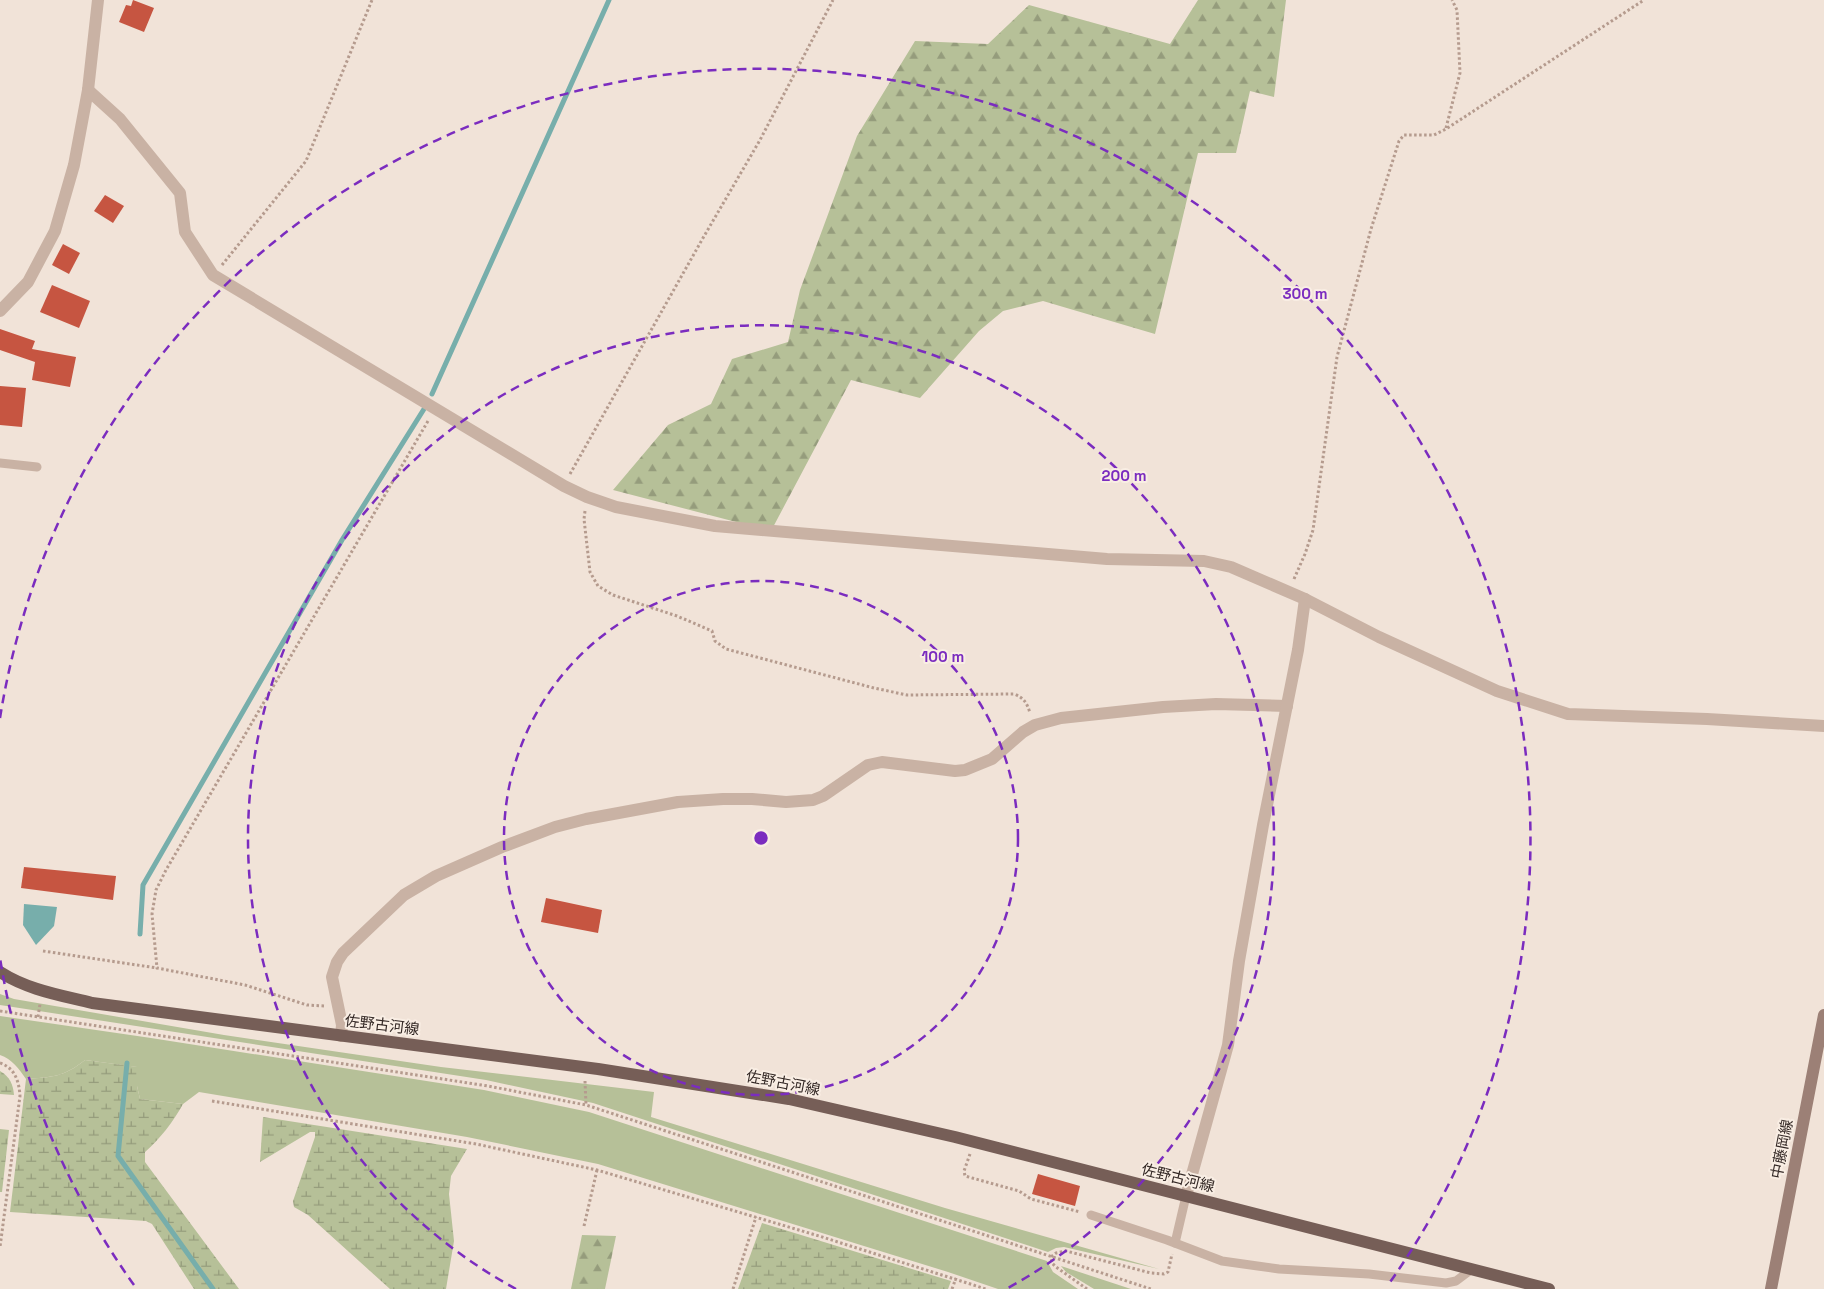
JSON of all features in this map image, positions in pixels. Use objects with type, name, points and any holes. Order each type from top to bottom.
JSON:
[{"type":"main road","name":"佐野古河線","points":[[0,972],[41,991],[92,1003],[598,1069],[788,1099],[955,1137],[1550,1289]]},
{"type":"main road","name":"中藤岡線","points":[[1772,1289],[1824,1015]]},
{"type":"street","points":[[0,311],[28,282],[56,231],[74,165],[88,90],[98,0]]},
{"type":"street","points":[[88,90],[120,119],[180,193],[185,232],[213,275],[564,486],[587,497],[616,507],[715,526],[1080,557],[1204,561],[1231,567],[1305,599],[1380,638],[1497,691],[1568,714],[1707,719],[1824,726]]},
{"type":"street","points":[[1186,1196],[1228,1045],[1245,925],[1298,650],[1305,599]]},
{"type":"street","points":[[341,1036],[342,1025],[332,977],[337,962],[350,945],[375,923],[392,904],[436,876],[555,827],[586,819],[678,802],[723,799],[786,802],[813,800],[823,796],[868,765],[882,762],[955,771],[965,770],[992,758],[1023,732],[1061,718],[1163,707],[1216,704],[1287,706]]},
{"type":"lane","points":[[0,463],[36,467]]},
{"type":"lane","points":[[1175,1243],[1186,1196]]},
{"type":"lane","points":[[1091,1215],[1222,1261],[1279,1269],[1369,1274],[1446,1283],[1456,1281],[1472,1269]]},
{"type":"path","points":[[213,275],[306,162],[372,0]]},
{"type":"path","points":[[564,486],[760,140],[833,0]]},
{"type":"path","points":[[1446,129],[1460,73],[1457,10],[1452,0]]},
{"type":"path","points":[[1289,592],[1313,530],[1337,357],[1371,229],[1399,141],[1404,135],[1434,135],[1446,129],[1644,0]]},
{"type":"path","points":[[157,968],[152,914],[156,890],[436,408]]},
{"type":"path","points":[[587,497],[584,519],[590,572],[598,586],[612,595],[677,616],[712,631],[715,641],[726,649],[874,688],[919,696],[1003,692],[1014,694],[1022,697],[1027,704],[1035,726]]},
{"type":"path","points":[[42,951],[157,968],[245,985],[307,1005],[318,1007],[337,1006]]},
{"type":"path","points":[[38,1017],[40,1001]]},
{"type":"path","points":[[0,1011],[488,1086],[586,1105],[1151,1289]]},
{"type":"path","points":[[0,1063],[16,1076],[20,1083],[20,1096],[0,1247]]},
{"type":"path","points":[[585,1081],[586,1105]]},
{"type":"path","points":[[212,1101],[476,1144],[597,1170],[956,1278],[986,1289]]},
{"type":"path","points":[[970,1153],[964,1171],[965,1176],[1019,1191],[1031,1199],[1091,1215]]},
{"type":"path","points":[[584,1226],[597,1170]]},
{"type":"path","points":[[733,1289],[756,1217]]},
{"type":"path","points":[[1050,1257],[1056,1252],[1066,1251],[1151,1273],[1164,1274],[1168,1272],[1175,1243]]},
{"type":"path","points":[[1050,1257],[1056,1267],[1088,1289]]},
{"type":"path","points":[[952,1289],[956,1278]]},
{"type":"green space","points":[[1198,0],[1286,0],[1274,97],[1250,91],[1236,153],[1198,153],[1155,334],[1043,301],[1003,311],[979,331],[920,398],[851,380],[771,531],[613,490],[668,425],[711,404],[732,359],[788,342],[800,290],[857,136],[915,41],[988,44],[1029,5],[1170,44]]},
{"type":"green space","points":[[0,994],[14,999],[224,1035],[441,1067],[654,1092],[651,1117],[945,1208],[1159,1269],[1064,1247],[1048,1252],[593,1103],[486,1080],[0,1005]]},
{"type":"green space","points":[[0,1016],[484,1090],[589,1112],[1047,1261],[1053,1272],[1078,1289],[998,1289],[598,1164],[467,1137],[199,1092],[183,1104],[140,1099],[137,1086],[137,1067],[85,1060],[64,1073],[43,1078],[26,1079],[12,1062],[0,1055]]},
{"type":"green space","points":[[85,1060],[138,1067],[137,1086],[140,1099],[183,1104],[166,1130],[145,1152],[145,1162],[239,1289],[194,1289],[152,1224],[146,1221],[10,1212],[26,1079],[43,1078],[64,1073]]},
{"type":"green space","points":[[0,1071],[10,1081],[14,1095],[0,1094]]},
{"type":"green space","points":[[263,1117],[467,1149],[451,1176],[449,1194],[454,1241],[446,1289],[390,1289],[308,1215],[294,1207],[293,1201],[315,1137],[315,1132],[310,1132],[260,1162]]},
{"type":"green space","points":[[0,1129],[9,1130],[2,1192],[0,1192]]},
{"type":"green space","points":[[762,1223],[951,1281],[948,1289],[738,1289]]},
{"type":"green space","points":[[582,1235],[616,1236],[605,1289],[571,1289]]},
{"type":"green space","points":[[1061,1266],[1131,1289],[1094,1289],[1066,1272]]},
{"type":"water","points":[[24,904],[57,907],[54,926],[36,945],[23,925]]},
{"type":"building","points":[[133,0],[154,8],[144,32],[119,22],[126,5],[131,6]]},
{"type":"building","points":[[105,195],[124,206],[113,223],[94,211]]},
{"type":"building","points":[[63,244],[80,253],[69,274],[52,265]]},
{"type":"building","points":[[52,285],[90,301],[79,328],[40,312]]},
{"type":"building","points":[[0,329],[35,341],[32,349],[76,357],[70,387],[32,380],[35,362],[0,350]]},
{"type":"building","points":[[0,386],[26,388],[22,427],[0,425]]},
{"type":"building","points":[[24,867],[116,876],[113,900],[21,888]]},
{"type":"building","points":[[546,898],[602,910],[598,933],[541,922]]},
{"type":"building","points":[[1038,1174],[1080,1186],[1075,1206],[1032,1194]]},
{"type":"waterway","points":[[432,394],[609,0]]},
{"type":"waterway","points":[[140,934],[143,885],[342,540],[424,409]]},
{"type":"waterway","points":[[127,1063],[118,1156],[213,1289]]}]
